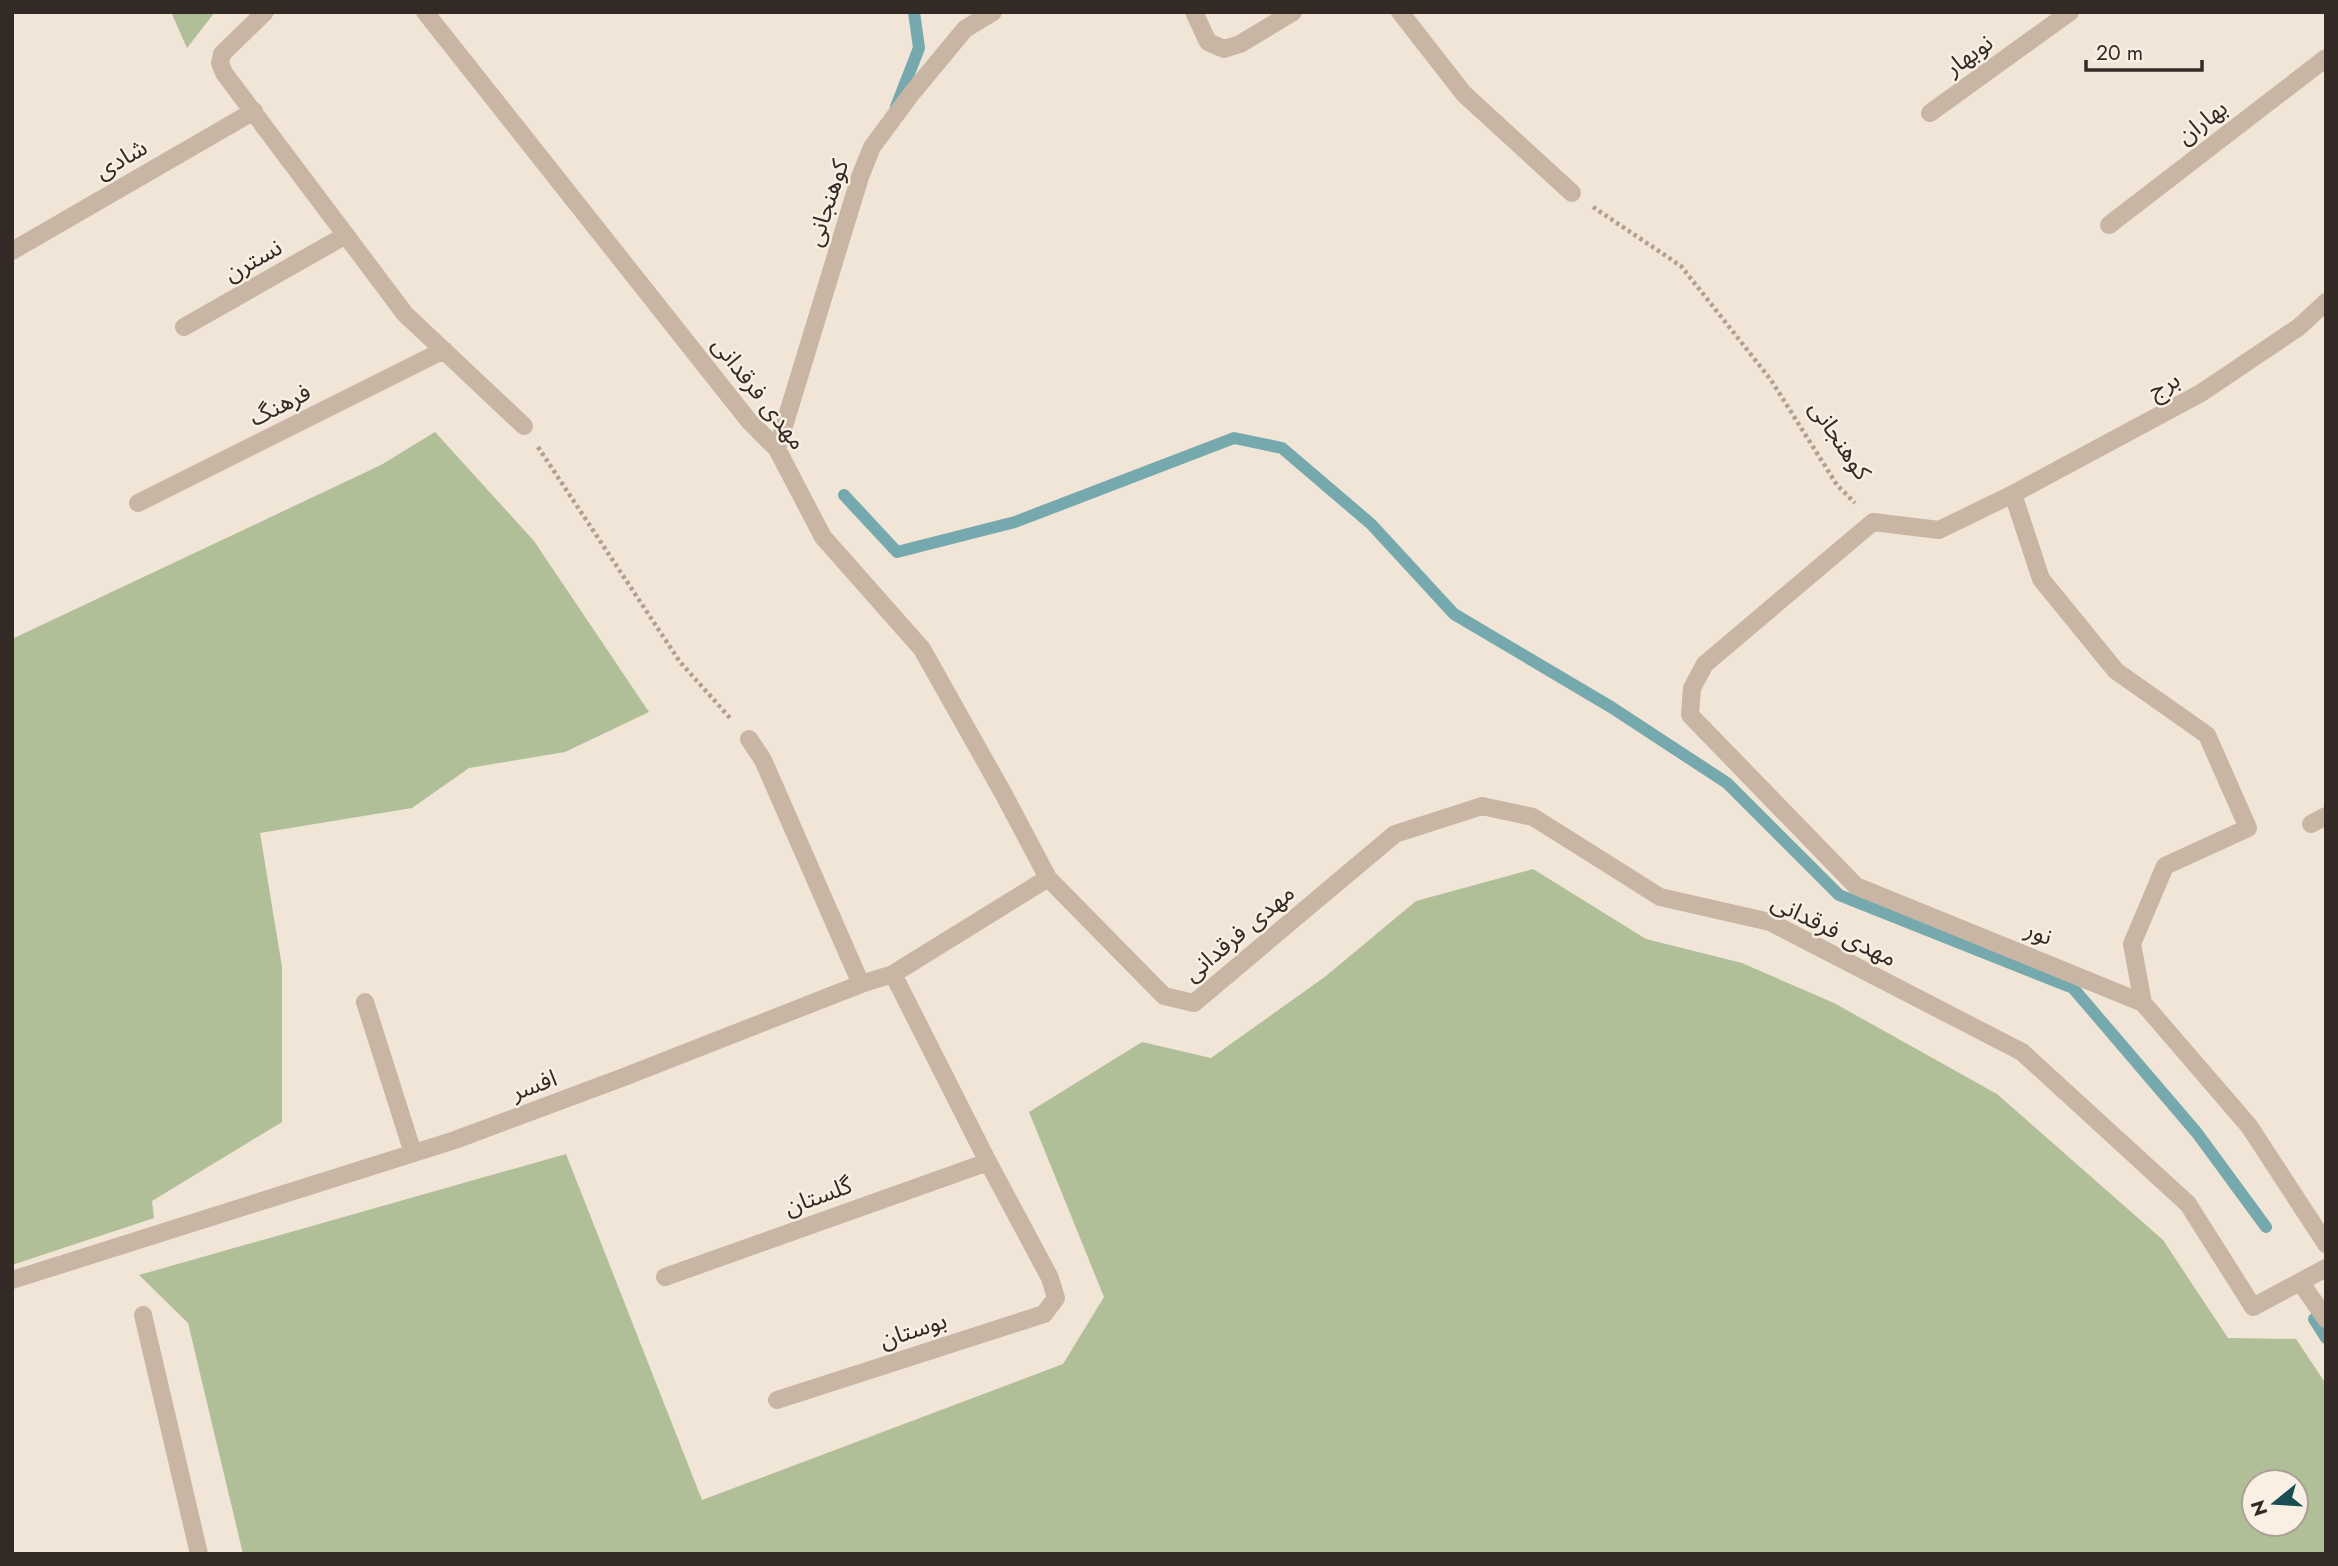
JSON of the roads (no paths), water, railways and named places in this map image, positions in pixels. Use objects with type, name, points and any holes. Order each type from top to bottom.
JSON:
[{"type":"street","points":[[265,12],[222,54],[220,63],[224,73],[405,314],[524,426]]},
{"type":"street","name":"مهدی فرقدانی","points":[[425,12],[749,421],[777,449],[823,537],[922,649],[1048,877],[1164,996],[1194,1003],[1395,834],[1482,806],[1533,817],[1660,897],[1770,922],[2022,1052],[2188,1205],[2253,1307],[2301,1283]]},
{"type":"street","name":"کوهنجانی","points":[[777,449],[860,177],[872,147],[965,29],[993,12]]},
{"type":"street","points":[[1194,12],[1208,42],[1224,49],[1240,44],[1293,12]]},
{"type":"street","points":[[1400,12],[1464,94],[1572,193]]},
{"type":"street","name":"نوبهار","points":[[1930,113],[2070,12]]},
{"type":"street","name":"بهاران","points":[[2109,225],[2326,58]]},
{"type":"street","name":"شادی","points":[[12,251],[254,110]]},
{"type":"street","name":"نسترن","points":[[184,327],[346,235]]},
{"type":"street","name":"برج","points":[[2013,494],[2201,393],[2299,327],[2326,302]]},
{"type":"street","name":"فرهنگ","points":[[138,503],[444,349]]},
{"type":"street","points":[[2013,494],[2041,579],[2116,671],[2207,735],[2248,828],[2165,866],[2132,944],[2143,1003]]},
{"type":"street","name":"نور","points":[[2013,494],[1939,530],[1873,522],[1705,664],[1692,688],[1690,715],[1856,886],[2143,1003],[2249,1126],[2326,1244]]},
{"type":"street","points":[[749,739],[763,760],[861,984]]},
{"type":"street","name":"افسر","points":[[12,1280],[455,1140],[861,984],[894,974],[1048,877]]},
{"type":"street","points":[[894,974],[988,1161]]},
{"type":"street","points":[[365,1002],[413,1153]]},
{"type":"street","name":"گلستان","points":[[665,1277],[988,1161]]},
{"type":"street","name":"بوستان","points":[[777,1400],[1044,1314],[1056,1298],[1050,1278],[988,1161]]},
{"type":"street","points":[[2326,1268],[2301,1283],[2326,1319]]},
{"type":"street","points":[[143,1315],[199,1554]]},
{"type":"waterway","points":[[896,107],[919,48],[914,12]]},
{"type":"waterway","points":[[844,495],[897,552],[1015,522],[1234,438],[1282,448],[1371,524],[1454,614],[1611,707],[1727,783],[1839,895],[2073,988],[2197,1133],[2266,1227]]},
{"type":"waterway","points":[[2314,1319],[2326,1338]]}]
